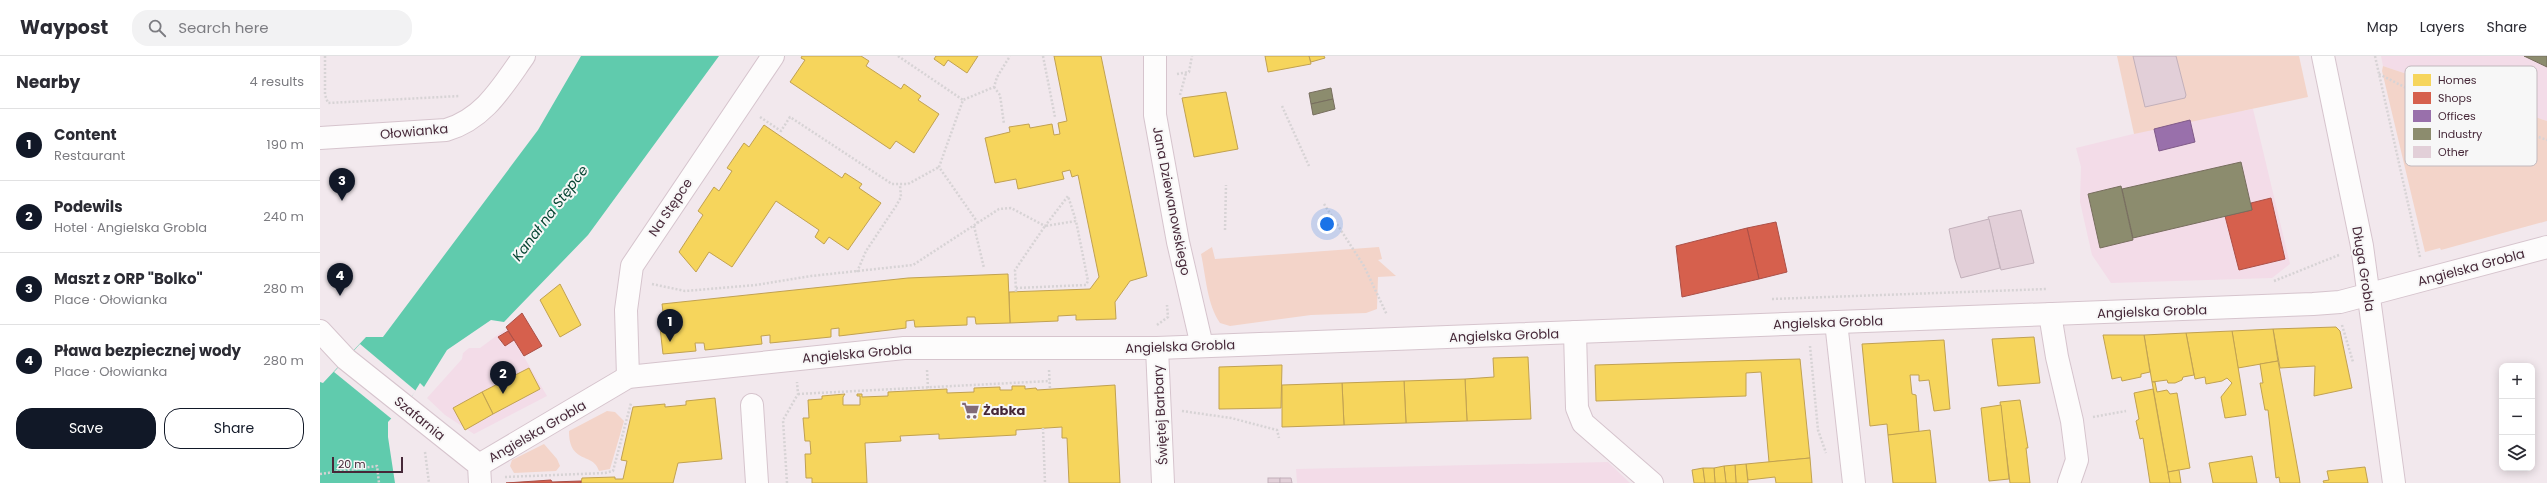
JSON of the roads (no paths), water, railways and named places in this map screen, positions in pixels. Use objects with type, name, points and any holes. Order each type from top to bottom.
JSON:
[{"type":"street","name":"Ołowianka","points":[[320,138],[446,130],[462,125],[490,103],[524,56]]},
{"type":"street","name":"Na Stępce","points":[[630,387],[626,351],[638,281],[632,266],[640,251],[774,56]]},
{"type":"street","name":"Jana Dziewanowskiego","points":[[1155,56],[1154,115],[1178,242],[1202,346]]},
{"type":"street","name":"Długa Grobla","points":[[2323,56],[2362,246],[2394,483]]},
{"type":"street","name":"Angielska Grobla","points":[[486,475],[630,387],[904,348],[1155,338],[1202,346],[2314,304],[2340,302],[2547,247]]},
{"type":"street","points":[[2050,314],[2057,357],[2072,421],[2077,460],[2069,483]]},
{"type":"street","points":[[1836,322],[1854,483]]},
{"type":"street","name":"Szafarnia","points":[[320,330],[346,359],[404,405],[486,475]]},
{"type":"street","points":[[1575,332],[1577,408],[1583,423],[1652,483]]},
{"type":"street","name":"Świętej Barbary","points":[[1155,338],[1163,483]]},
{"type":"street","points":[[752,405],[756,483]]},
{"type":"water","name":"Kanał na Stępce","points":[[581,56],[719,56],[588,235],[504,322],[491,320],[447,350],[424,387],[420,383],[412,396],[388,422],[388,437],[395,483],[320,483],[320,382],[323,383],[366,337],[383,337],[538,130]]},
{"type":"place","name":"Maszt z ORP \"Bolko\"","points":[[342,201]]},
{"type":"place","name":"Pława bezpiecznej wody","points":[[340,296]]},
{"type":"place","name":"Content","points":[[670,342]]},
{"type":"place","name":"Podewils","points":[[503,394]]},
{"type":"place","name":"Żabka","points":[[970,410]]}]
